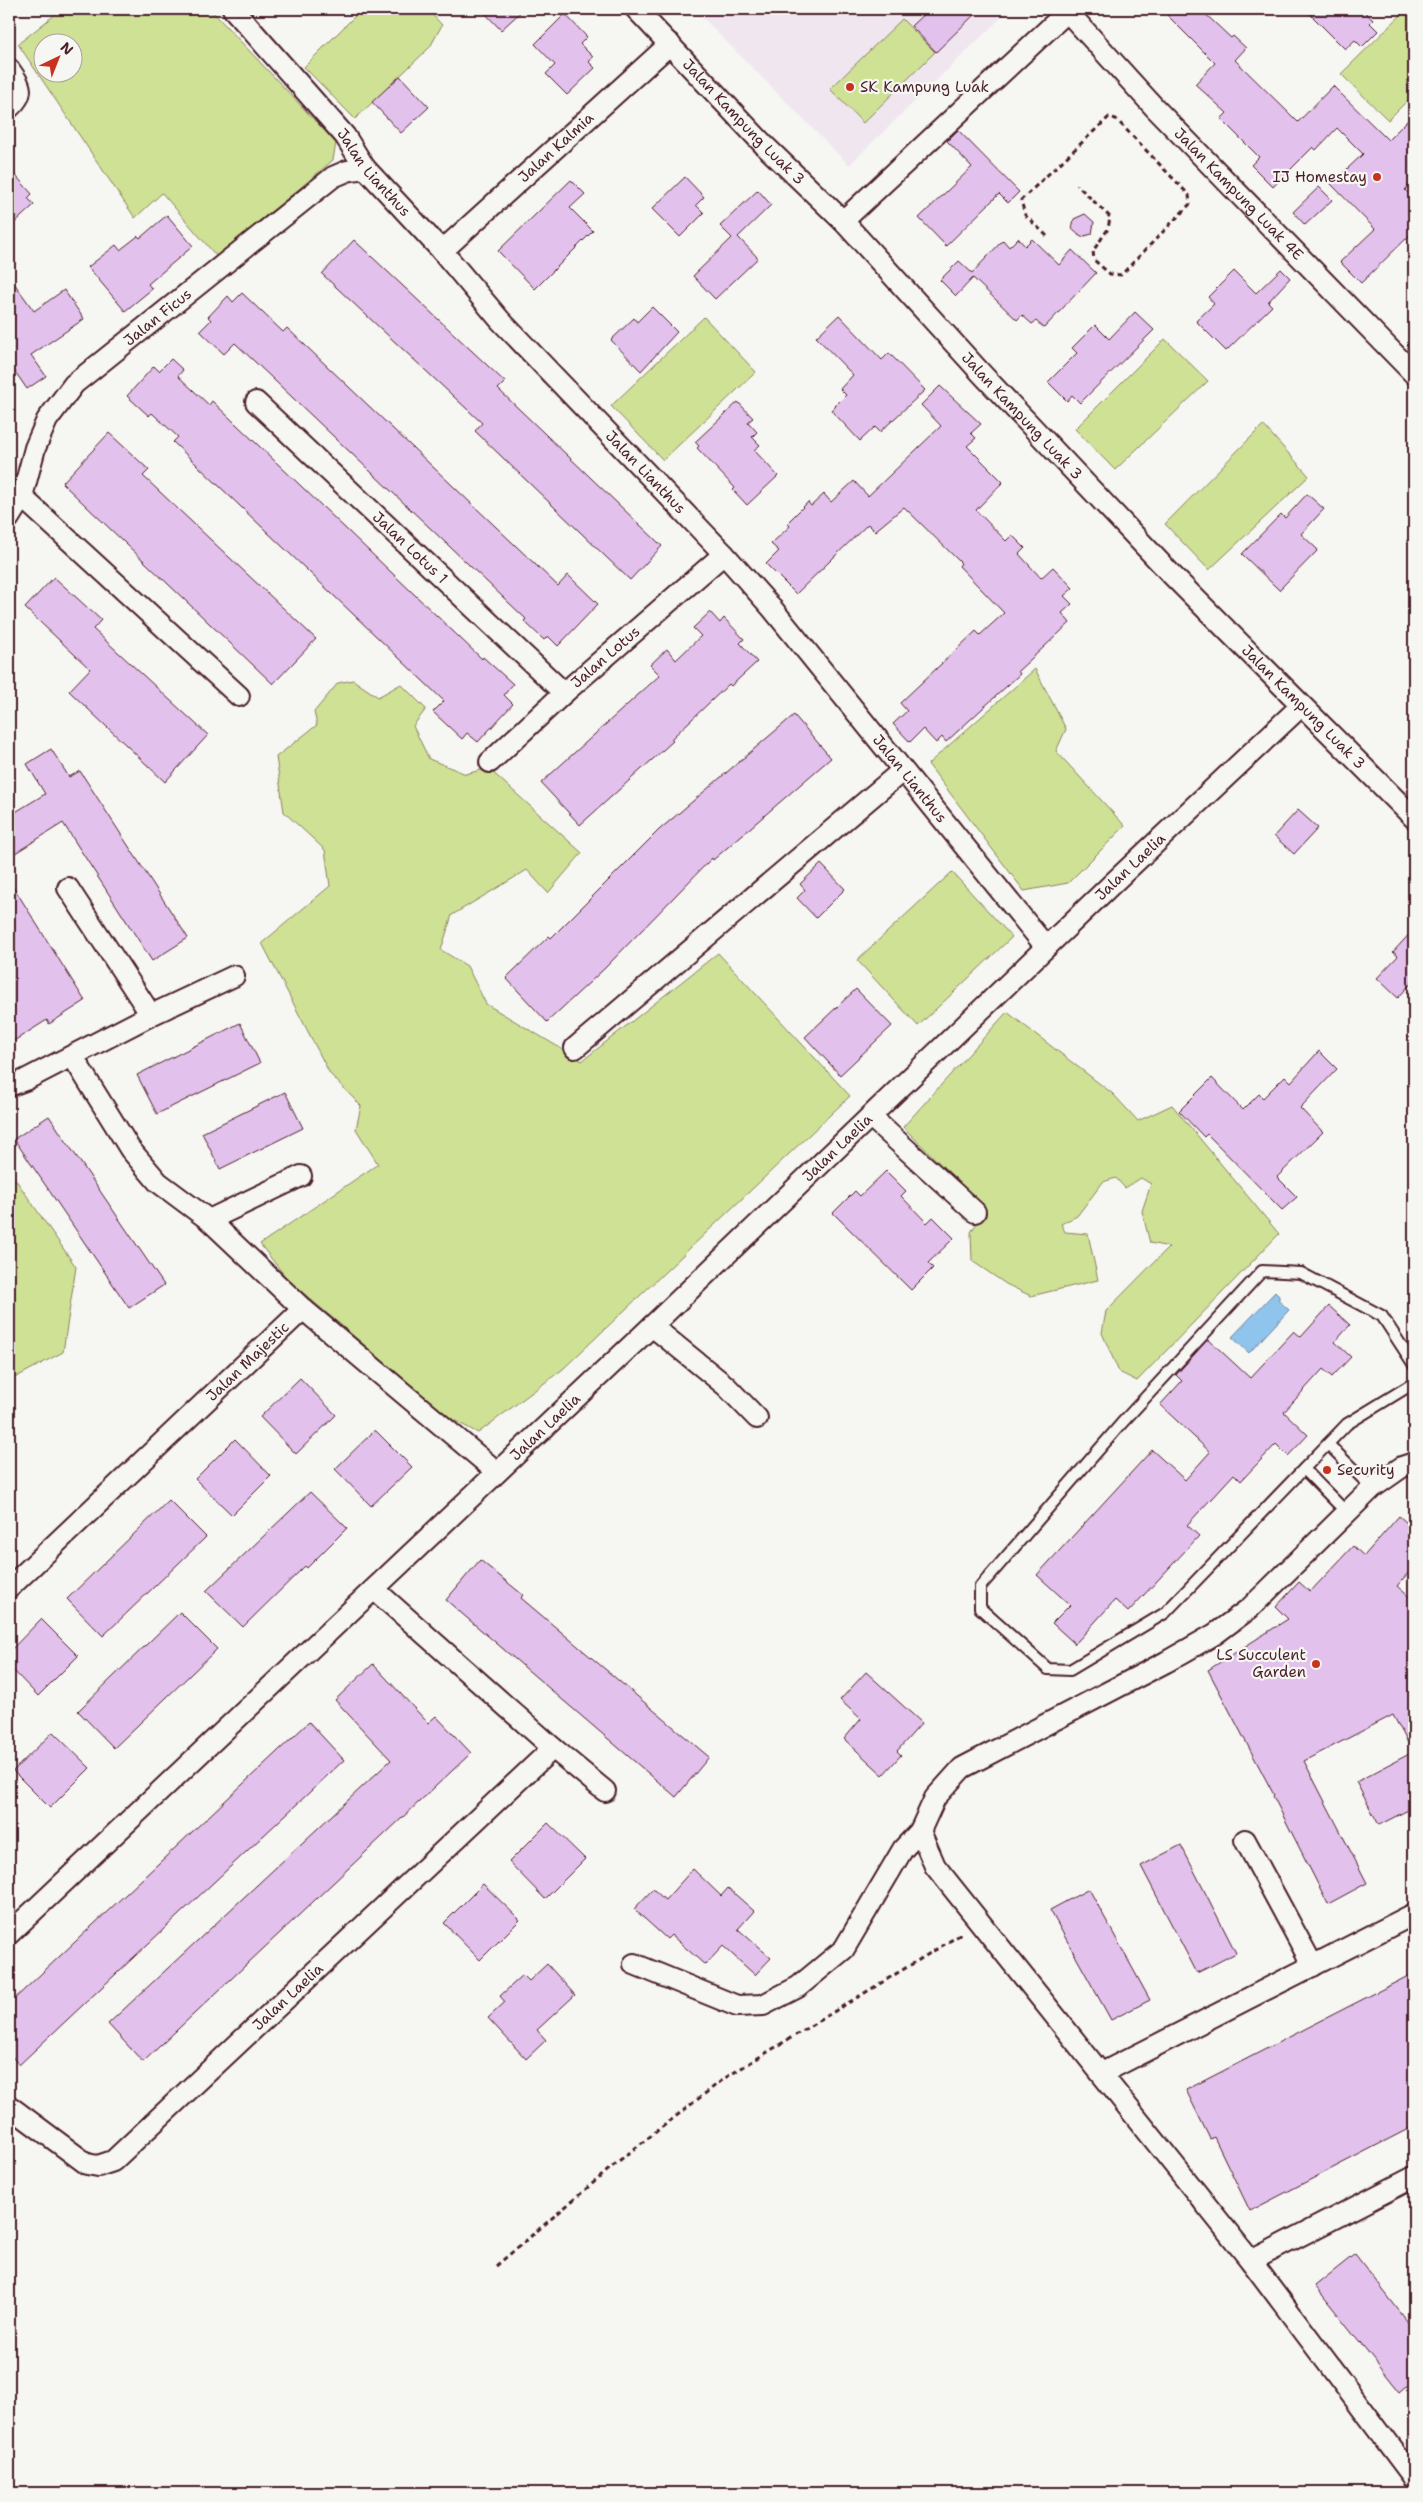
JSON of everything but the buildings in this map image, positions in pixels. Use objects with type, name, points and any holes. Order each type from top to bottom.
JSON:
[{"type":"street","name":"Jalan Lianthus","points":[[233,9],[346,136],[365,168],[442,251],[500,320],[724,554],[771,607],[1046,947]]},
{"type":"street","name":"Jalan Kampung Luak 3","points":[[636,9],[765,146],[843,222],[1056,454],[1301,706],[1414,818]]},
{"type":"street","points":[[843,222],[1069,10]]},
{"type":"street","name":"Jalan Kampung Luak 4E","points":[[1069,10],[1155,108],[1414,374]]},
{"type":"street","name":"Jalan Kalmia","points":[[442,251],[670,44]]},
{"type":"street","points":[[9,69],[19,83],[20,91],[14,104]]},
{"type":"street","name":"Jalan Ficus","points":[[9,518],[22,497],[34,448],[47,420],[74,384],[333,176],[365,168]]},
{"type":"street","name":"Jalan Lotus 1","points":[[256,402],[564,693]]},
{"type":"street","points":[[22,497],[239,696]]},
{"type":"street","name":"Jalan Lotus","points":[[490,762],[564,693],[724,554]]},
{"type":"street","name":"Jalan Laelia","points":[[9,1934],[375,1590],[1046,947],[1301,706]]},
{"type":"street","points":[[575,1048],[902,771]]},
{"type":"street","points":[[68,888],[151,1015]]},
{"type":"street","points":[[9,1086],[26,1080],[151,1015],[234,976]]},
{"type":"street","points":[[73,1057],[130,1149],[158,1182],[210,1220],[303,1309],[497,1472]]},
{"type":"street","points":[[870,1117],[975,1212]]},
{"type":"street","points":[[210,1220],[301,1176]]},
{"type":"street","name":"Jalan Majestic","points":[[9,1588],[303,1309]]},
{"type":"street","points":[[652,1326],[726,1386],[757,1418]]},
{"type":"street","points":[[634,1964],[737,2006],[763,2006],[798,1987],[844,1949],[903,1849],[920,1831],[935,1798],[962,1768],[1166,1662],[1215,1634],[1250,1608],[1372,1488],[1402,1467],[1414,1463]]},
{"type":"street","points":[[375,1590],[553,1748],[605,1791]]},
{"type":"street","name":"Jalan Laelia","points":[[9,2106],[87,2164],[98,2166],[113,2161],[553,1748]]},
{"type":"street","points":[[920,1831],[935,1866],[1251,2261],[1414,2478]]},
{"type":"street","points":[[1245,1840],[1313,1966]]},
{"type":"street","points":[[1102,2073],[1414,1914]]},
{"type":"street","points":[[1251,2261],[1414,2177]]},
{"type":"lane","points":[[1414,1365],[1382,1316],[1301,1273],[1262,1271],[1121,1424],[980,1587],[980,1608],[1048,1669],[1070,1670],[1165,1613],[1347,1424],[1414,1383]]},
{"type":"lane","points":[[1328,1444],[1372,1488]]},
{"type":"lane","points":[[1304,1469],[1347,1513]]},
{"type":"path","points":[[1047,236],[1025,215],[1021,200],[1109,116],[1116,118],[1189,195],[1190,204],[1121,275],[1110,274],[1094,260],[1093,250],[1108,229],[1110,217],[1077,185]]},
{"type":"path","points":[[496,2266],[620,2160],[725,2078],[980,1922]]},
{"type":"shaded area","name":"SK Kampung Luak","points":[[694,9],[1010,9],[849,165]]},
{"type":"green space","points":[[62,9],[210,9],[336,143],[333,160],[218,258],[162,193],[135,218],[44,82],[82,82],[82,32],[33,32]]},
{"type":"green space","points":[[362,9],[427,9],[442,25],[430,47],[355,119],[304,67]]},
{"type":"green space","points":[[1407,9],[1414,9],[1414,94],[1388,120],[1341,74]]},
{"type":"green space","points":[[902,19],[935,52],[863,123],[830,89]]},
{"type":"green space","points":[[32,33],[32,65],[18,44]]},
{"type":"green space","points":[[704,317],[756,372],[663,460],[611,406]]},
{"type":"green space","points":[[1165,339],[1208,381],[1115,470],[1075,429]]},
{"type":"green space","points":[[1263,425],[1309,476],[1209,570],[1165,524]]},
{"type":"green space","points":[[1035,669],[1066,729],[1056,751],[1125,826],[1068,883],[1024,891],[928,764]]},
{"type":"green space","points":[[353,680],[378,697],[401,684],[426,709],[413,726],[429,759],[466,774],[488,768],[582,853],[548,893],[527,870],[452,915],[441,950],[467,966],[486,1004],[582,1061],[718,953],[850,1096],[563,1369],[478,1433],[450,1418],[288,1280],[260,1244],[378,1164],[356,1129],[361,1106],[330,1074],[262,943],[330,886],[325,850],[284,812],[276,757],[317,725],[314,712],[338,683]]},
{"type":"green space","points":[[952,872],[1012,937],[918,1026],[857,960]]},
{"type":"green space","points":[[1007,1012],[1113,1094],[1138,1121],[1172,1105],[1279,1234],[1137,1381],[1119,1372],[1102,1333],[1106,1311],[1169,1247],[1150,1243],[1142,1211],[1151,1184],[1141,1178],[1125,1188],[1116,1178],[1103,1182],[1077,1216],[1061,1224],[1065,1232],[1088,1234],[1098,1280],[1031,1296],[1006,1284],[972,1261],[971,1232],[986,1209],[903,1127]]},
{"type":"green space","points":[[9,1170],[76,1267],[63,1352],[9,1381]]},
{"type":"water","points":[[1275,1292],[1279,1296],[1279,1301],[1289,1310],[1249,1353],[1232,1337]]},
{"type":"place","name":"SK Kampung Luak","points":[[850,87]]},
{"type":"place","name":"IJ Homestay","points":[[1377,177]]},
{"type":"place","name":"Security","points":[[1327,1470]]},
{"type":"place","name":"LS Succulent Garden","points":[[1316,1664]]}]
